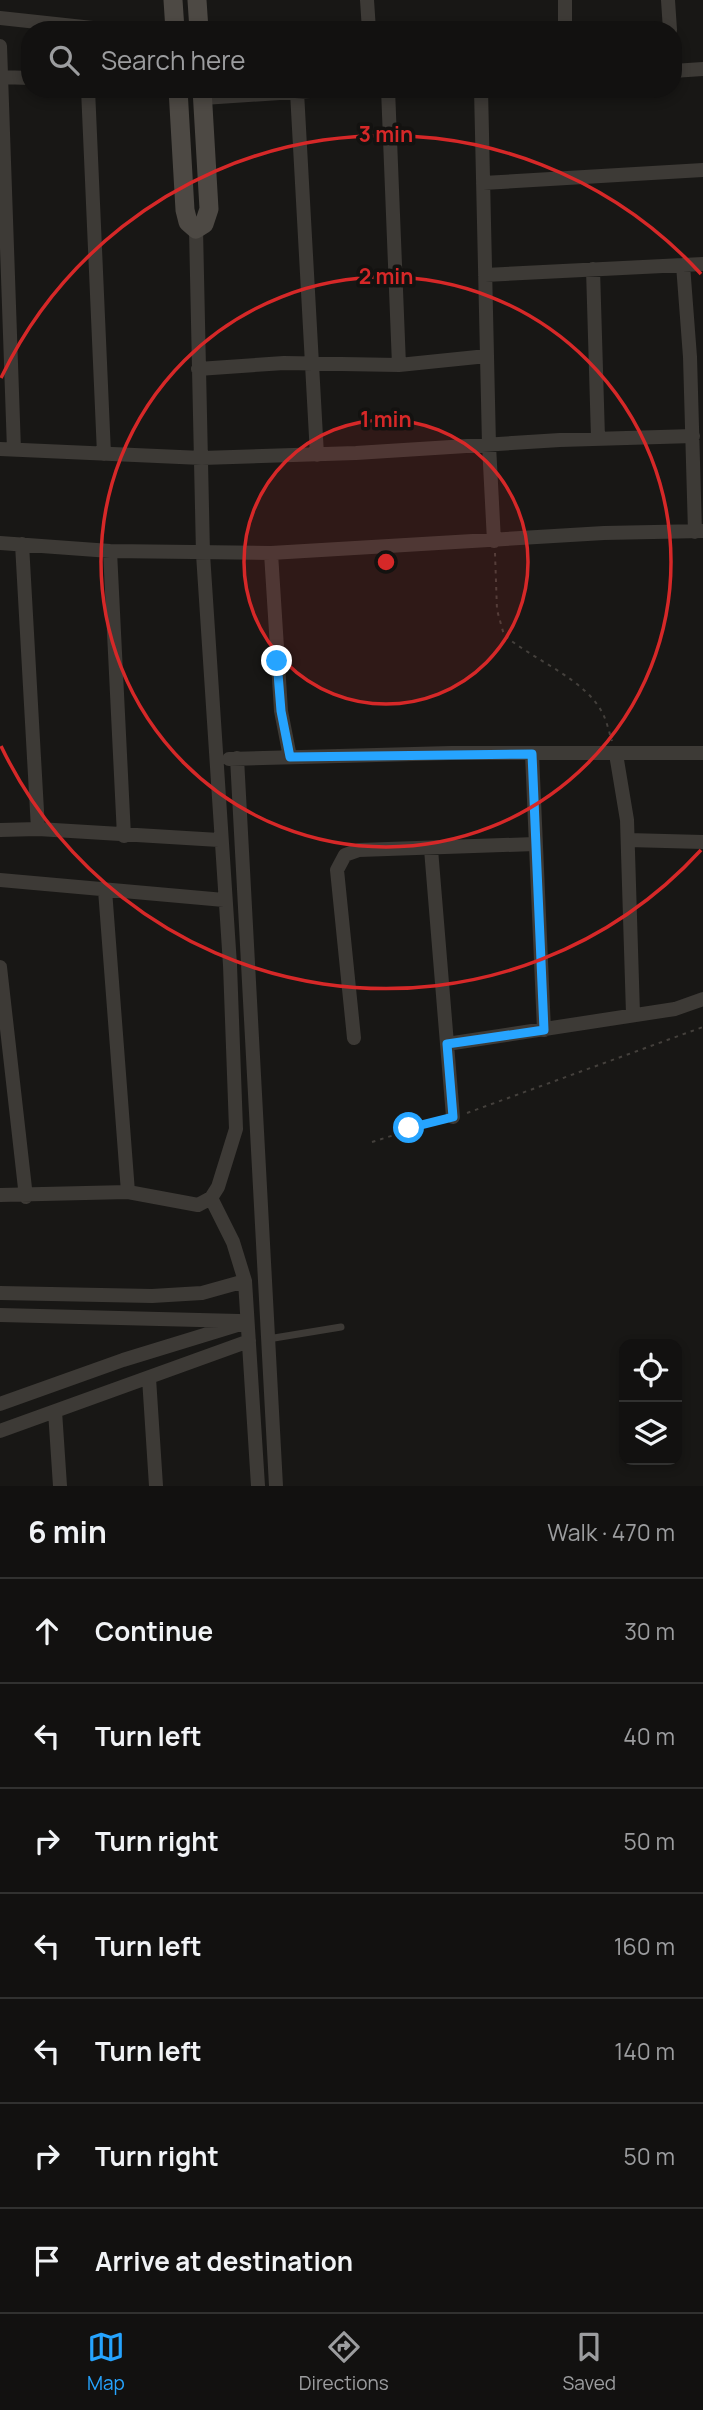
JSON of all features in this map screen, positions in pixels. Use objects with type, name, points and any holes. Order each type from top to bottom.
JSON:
[{"type":"street","points":[[173,0],[174,21]]},
{"type":"street","points":[[197,0],[198,21]]},
{"type":"street","points":[[367,0],[368,21]]},
{"type":"street","points":[[565,0],[565,21]]},
{"type":"street","points":[[668,0],[669,21]]},
{"type":"street","points":[[0,19],[21,22]]},
{"type":"street","points":[[0,46],[7,449],[202,458],[317,455],[598,438],[693,436]]},
{"type":"street","points":[[682,70],[703,69]]},
{"type":"street","points":[[1,78],[21,78]]},
{"type":"street","points":[[88,98],[104,454]]},
{"type":"street","points":[[0,1195],[26,1197],[128,1192],[198,1205],[211,1198],[218,1187],[236,1129],[219,840],[217,759],[203,554],[196,229],[188,222],[186,210],[179,98]]},
{"type":"street","points":[[196,229],[204,224],[209,209],[203,98]]},
{"type":"street","points":[[297,98],[317,455]]},
{"type":"street","points":[[388,98],[399,365]]},
{"type":"street","points":[[481,98],[489,445],[494,541]]},
{"type":"street","points":[[483,183],[703,170]]},
{"type":"street","points":[[485,275],[703,264]]},
{"type":"street","points":[[0,543],[110,551],[271,553],[604,533],[699,531],[682,265]]},
{"type":"street","points":[[593,269],[598,438]]},
{"type":"street","points":[[198,369],[311,364],[399,365],[487,356]]},
{"type":"street","points":[[22,544],[38,829]]},
{"type":"street","points":[[110,551],[124,836]]},
{"type":"street","points":[[271,553],[281,711],[290,757]]},
{"type":"street","points":[[217,759],[703,753]]},
{"type":"street","points":[[532,754],[544,1030]]},
{"type":"street","points":[[616,754],[628,840],[633,1014]]},
{"type":"street","points":[[237,758],[276,1486]]},
{"type":"street","points":[[0,830],[38,829],[219,840]]},
{"type":"street","points":[[628,840],[703,842]]},
{"type":"street","points":[[354,1038],[337,870],[345,855],[359,850],[535,844]]},
{"type":"street","points":[[431,849],[453,1117]]},
{"type":"street","points":[[0,880],[224,900]]},
{"type":"street","points":[[105,890],[128,1192]]},
{"type":"street","points":[[0,967],[26,1197]]},
{"type":"street","points":[[447,1044],[675,1009],[703,999]]},
{"type":"street","points":[[236,1129],[258,1128]]},
{"type":"street","points":[[211,1198],[233,1242],[245,1281],[258,1486]]},
{"type":"street","points":[[0,1293],[152,1296],[202,1293],[245,1281]]},
{"type":"street","points":[[0,1315],[247,1322]]},
{"type":"street","points":[[0,1404],[123,1360],[247,1322]]},
{"type":"street","points":[[0,1431],[249,1341]]},
{"type":"street","points":[[149,1378],[156,1486]]},
{"type":"street","points":[[55,1411],[60,1486]]},
{"type":"lane","points":[[268,1339],[341,1327]]},
{"type":"path","points":[[494,541],[500,627],[517,646],[566,676],[603,713],[616,754]]},
{"type":"path","points":[[372,1142],[409,1128],[494,1105],[597,1064],[703,1027]]},
{"type":"route","points":[[277,661],[281,711],[290,757],[532,754],[544,1030],[447,1044],[453,1117],[409,1128]]}]
